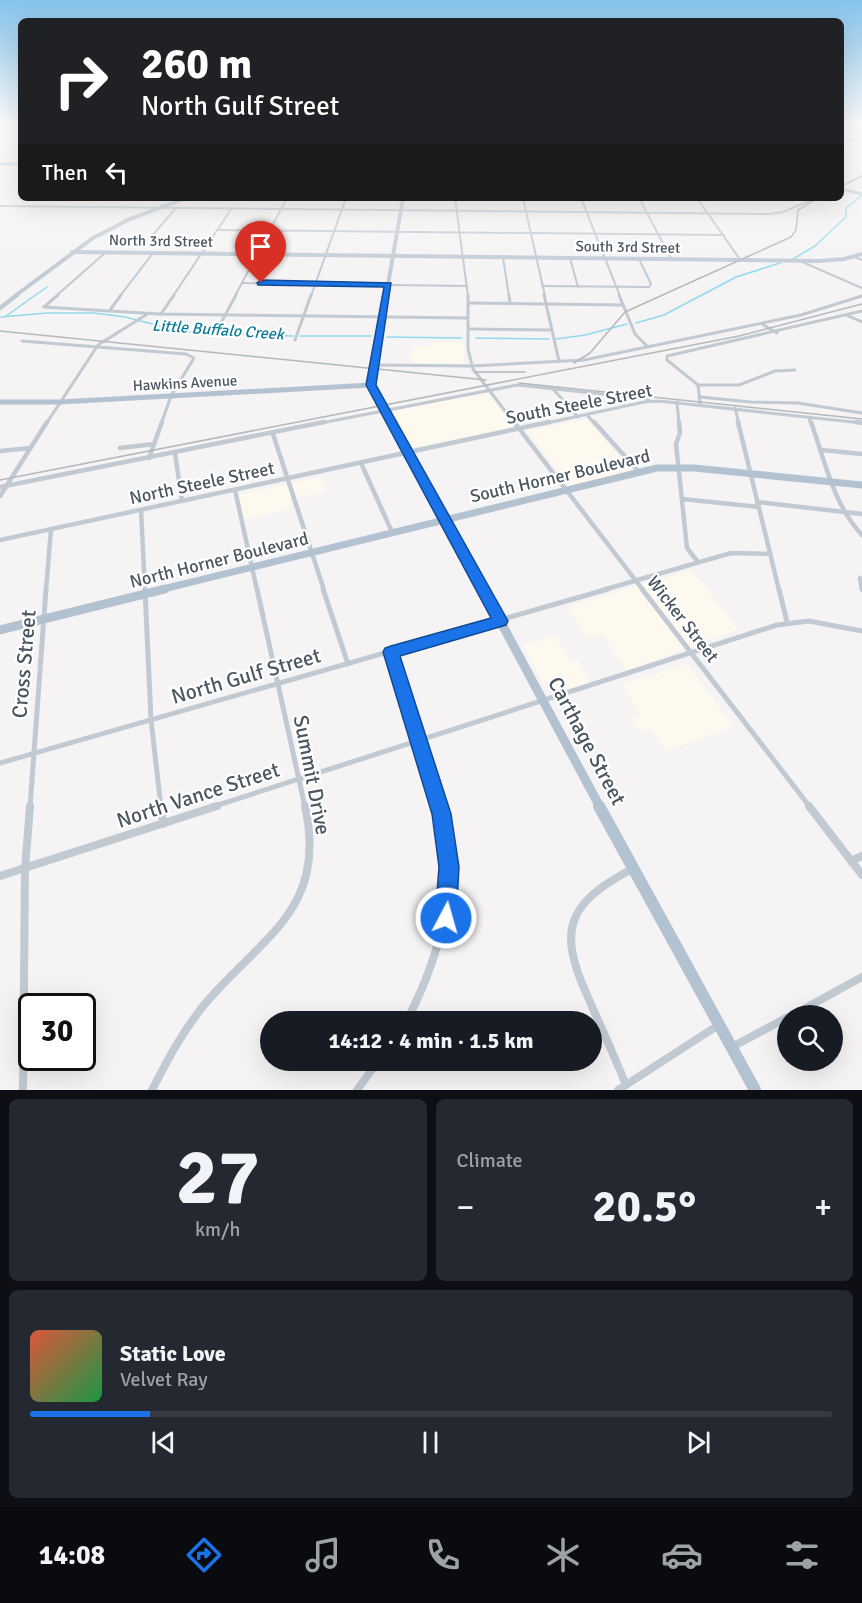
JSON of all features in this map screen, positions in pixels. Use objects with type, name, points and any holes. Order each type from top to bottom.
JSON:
[{"type":"main road","name":"Hawkins Avenue","points":[[0,402],[60,402],[371,385]]},
{"type":"main road","name":"Carthage Street","points":[[371,385],[387,410],[544,701],[632,869],[755,1090]]},
{"type":"main road","name":"South Horner Boulevard","points":[[444,519],[639,472],[678,467],[862,485]]},
{"type":"main road","name":"North Horner Boulevard","points":[[0,630],[444,519]]},
{"type":"street","points":[[844,190],[862,194]]},
{"type":"street","points":[[0,308],[72,252],[111,228],[178,201]]},
{"type":"street","points":[[217,330],[286,201]]},
{"type":"street","points":[[295,340],[345,201]]},
{"type":"street","points":[[371,385],[404,201]]},
{"type":"street","points":[[455,201],[457,232],[469,303],[469,353],[472,366]]},
{"type":"street","points":[[524,201],[551,330],[561,361]]},
{"type":"street","points":[[582,201],[622,306],[633,329],[648,347]]},
{"type":"street","points":[[641,201],[672,260]]},
{"type":"street","points":[[699,201],[741,261]]},
{"type":"street","points":[[0,206],[774,214],[808,201]]},
{"type":"street","points":[[152,236],[176,208]]},
{"type":"street","points":[[161,314],[232,208]]},
{"type":"street","points":[[218,230],[724,235]]},
{"type":"street","name":"North 3rd Street","points":[[72,252],[393,256]]},
{"type":"street","points":[[105,253],[44,307],[161,314],[468,318]]},
{"type":"street","points":[[110,310],[153,253]]},
{"type":"street","name":"South 3rd Street","points":[[393,256],[832,261],[862,254]]},
{"type":"street","points":[[853,256],[862,260]]},
{"type":"street","points":[[503,258],[510,304]]},
{"type":"street","points":[[570,258],[578,287]]},
{"type":"street","points":[[542,286],[650,287],[639,259]]},
{"type":"street","points":[[800,261],[862,288]]},
{"type":"street","points":[[243,283],[467,286]]},
{"type":"street","points":[[373,365],[472,366],[584,360],[762,324],[819,310],[862,296]]},
{"type":"street","points":[[469,303],[622,306]]},
{"type":"street","points":[[795,370],[766,373],[737,384],[698,385],[667,360],[667,357],[777,333],[862,311]]},
{"type":"street","points":[[0,496],[96,347],[149,313]]},
{"type":"street","points":[[846,315],[862,322]]},
{"type":"street","points":[[762,324],[777,333]]},
{"type":"street","points":[[469,328],[551,330]]},
{"type":"street","points":[[22,341],[186,354],[194,358],[171,396],[149,458]]},
{"type":"street","name":"Wicker Street","points":[[472,366],[862,875]]},
{"type":"street","points":[[0,488],[517,385],[659,400]]},
{"type":"street","points":[[698,385],[700,404]]},
{"type":"street","points":[[553,389],[578,417]]},
{"type":"street","points":[[700,397],[750,402],[798,402],[862,413]]},
{"type":"street","name":"South Steele Street","points":[[410,453],[659,400],[862,423]]},
{"type":"street","points":[[677,402],[680,433],[676,444],[687,548],[698,562]]},
{"type":"street","points":[[735,408],[787,622]]},
{"type":"street","points":[[587,415],[639,472]]},
{"type":"street","points":[[809,417],[845,512],[850,523],[862,535]]},
{"type":"street","points":[[273,434],[348,663]]},
{"type":"street","points":[[120,448],[154,444]]},
{"type":"street","points":[[0,451],[30,448]]},
{"type":"street","points":[[822,450],[862,454]]},
{"type":"street","points":[[175,453],[182,501]]},
{"type":"street","name":"North Steele Street","points":[[0,540],[410,453]]},
{"type":"street","points":[[361,464],[392,532]]},
{"type":"street","name":"Summit Drive","points":[[152,1090],[169,1056],[197,1013],[275,931],[298,897],[309,866],[310,838],[299,780],[235,490]]},
{"type":"street","points":[[682,499],[862,514]]},
{"type":"street","points":[[141,510],[151,720],[164,824]]},
{"type":"street","name":"Cross Street","points":[[23,1090],[25,868],[51,529]]},
{"type":"street","name":"North Gulf Street","points":[[0,763],[500,621],[698,562],[731,554],[770,554]]},
{"type":"street","points":[[860,578],[862,590]]},
{"type":"street","name":"North Vance Street","points":[[0,876],[787,622],[809,621],[862,631]]},
{"type":"street","points":[[391,652],[442,814],[449,880],[446,918],[439,945],[430,971],[411,1011]]},
{"type":"street","points":[[851,861],[862,856]]},
{"type":"street","points":[[626,1085],[573,964],[570,937],[573,919],[587,897],[606,882],[632,869]]},
{"type":"street","points":[[810,1005],[862,977]]},
{"type":"street","points":[[732,1047],[777,1023]]},
{"type":"street","points":[[618,1090],[719,1024]]},
{"type":"street","points":[[357,1090],[371,1071]]},
{"type":"shaded area","points":[[430,342],[464,342],[464,364],[411,363],[412,346],[429,347]]},
{"type":"shaded area","points":[[484,392],[489,394],[512,425],[508,430],[410,448],[391,411]]},
{"type":"shaded area","points":[[586,419],[632,470],[569,486],[527,431]]},
{"type":"shaded area","points":[[321,477],[326,492],[289,499],[291,509],[243,519],[238,495]]},
{"type":"shaded area","points":[[691,570],[739,629],[626,671],[603,635],[587,639],[568,606]]},
{"type":"shaded area","points":[[556,636],[571,662],[578,660],[591,683],[553,693],[545,687],[523,645]]},
{"type":"shaded area","points":[[687,664],[734,727],[665,751],[650,728],[638,731],[630,719],[640,715],[621,684]]},
{"type":"waterway","name":"Little Buffalo Creek","points":[[793,259],[815,246],[846,217],[846,208],[861,196]]},
{"type":"waterway","name":"Little Buffalo Creek","points":[[636,323],[664,315],[736,277],[780,263]]},
{"type":"waterway","points":[[6,316],[47,287]]},
{"type":"waterway","name":"Little Buffalo Creek","points":[[1,317],[47,313],[94,313],[125,317],[184,332],[293,336]]},
{"type":"waterway","name":"Little Buffalo Creek","points":[[556,339],[585,335],[627,324]]},
{"type":"waterway","name":"Little Buffalo Creek","points":[[300,336],[371,336]]},
{"type":"waterway","name":"Little Buffalo Creek","points":[[387,337],[461,338]]},
{"type":"waterway","name":"Little Buffalo Creek","points":[[476,338],[549,339]]},
{"type":"railway","points":[[844,185],[862,176]]},
{"type":"railway","points":[[574,363],[590,353],[625,312],[791,237],[796,230],[798,210],[813,201]]},
{"type":"railway","points":[[0,480],[739,336],[862,304]]},
{"type":"railway","points":[[0,331],[486,380]]},
{"type":"railway","points":[[474,372],[525,372]]},
{"type":"railway","points":[[519,383],[862,419]]},
{"type":"route","points":[[261,283],[388,285],[371,385],[387,410],[500,621],[391,652],[442,814],[449,867],[446,918]]}]
